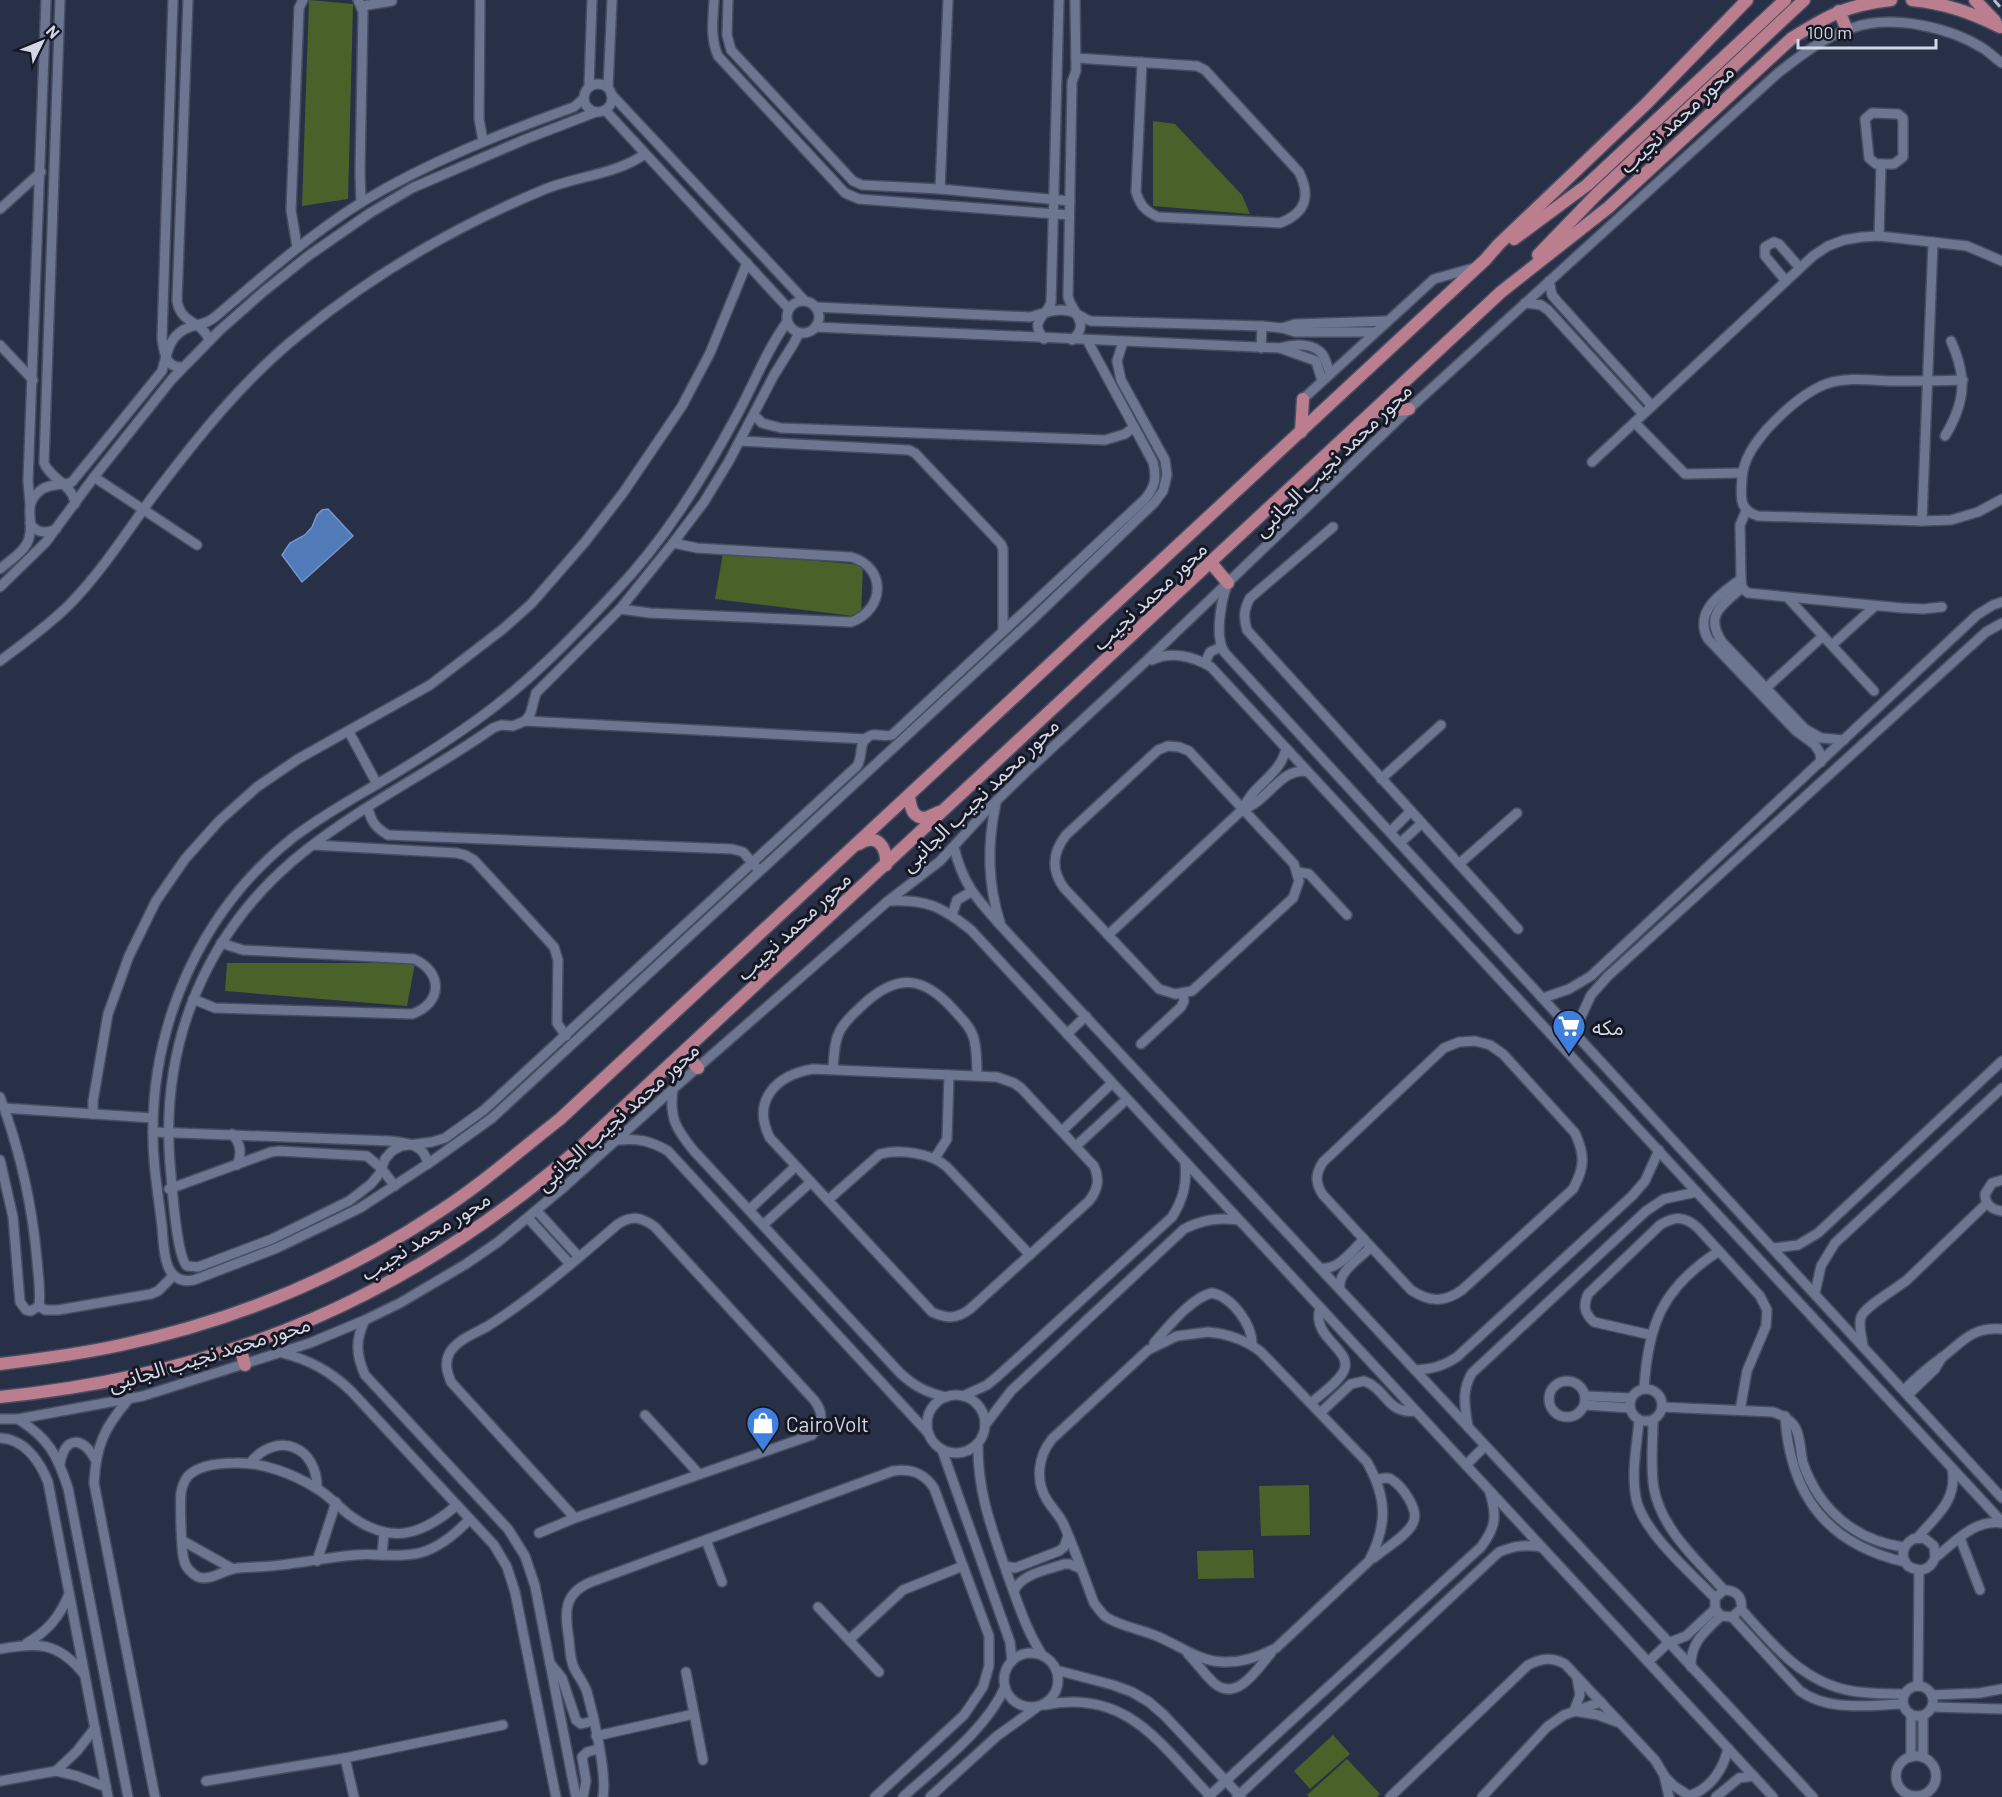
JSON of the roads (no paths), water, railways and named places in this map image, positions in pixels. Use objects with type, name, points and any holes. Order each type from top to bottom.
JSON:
[{"type":"main road","name":"محور محمد نجيب","points":[[0,1364],[121,1346],[223,1318],[263,1304],[326,1275],[403,1234],[468,1192],[560,1119],[1301,432],[1482,263],[1499,244],[1646,104],[1747,0]]},
{"type":"main road","name":"محور محمد نجيب","points":[[1482,263],[1587,185],[1785,0]]},
{"type":"main road","name":"محور محمد نجيب","points":[[0,1396],[68,1389],[119,1380],[240,1347],[292,1328],[403,1275],[478,1228],[550,1174],[950,807],[1374,412],[1501,292],[1597,194],[1804,0]]},
{"type":"main road","points":[[1847,30],[1839,11],[1854,0]]},
{"type":"main road","name":"محور محمد نجيب","points":[[1501,292],[1609,207],[1792,39],[1839,11],[1863,3],[1891,0]]},
{"type":"main road","points":[[1912,0],[1939,3],[1976,15],[2001,28]]},
{"type":"main road","points":[[1975,0],[2001,28]]},
{"type":"main road","points":[[1301,432],[1303,399]]},
{"type":"main road","points":[[1374,412],[1409,409]]},
{"type":"main road","points":[[1211,563],[1228,583]]},
{"type":"main road","points":[[909,797],[912,811],[920,818],[926,819],[950,807]]},
{"type":"main road","points":[[850,850],[864,841],[872,840],[884,848],[886,865]]},
{"type":"main road","points":[[684,1052],[698,1068]]},
{"type":"main road","points":[[240,1347],[245,1365]]},
{"type":"street","points":[[0,569],[26,546],[29,538],[28,481],[46,0]]},
{"type":"street","points":[[60,0],[44,463],[47,470],[72,491],[75,504]]},
{"type":"street","points":[[173,0],[162,339],[165,357],[170,364],[182,367]]},
{"type":"street","points":[[188,0],[177,301],[181,314],[205,331],[209,340]]},
{"type":"street","points":[[297,247],[291,210],[299,8],[303,0]]},
{"type":"street","points":[[480,0],[479,119],[483,141]]},
{"type":"street","points":[[589,86],[592,0]]},
{"type":"street","points":[[0,587],[35,554],[56,529],[94,477],[182,367],[263,292],[308,256],[370,213],[412,188],[526,139],[601,111],[611,103],[612,0]]},
{"type":"street","points":[[714,0],[712,35],[713,46],[718,56],[845,193],[859,199],[1069,215]]},
{"type":"street","points":[[728,0],[727,35],[731,50],[853,181],[862,185],[940,189],[1070,201]]},
{"type":"street","points":[[940,189],[948,0]]},
{"type":"street","points":[[1044,339],[1038,328],[1041,316],[1051,303],[1059,0]]},
{"type":"street","points":[[1071,340],[1079,331],[1080,325],[1078,314],[1068,297],[1072,82],[1076,71],[1075,0]]},
{"type":"street","points":[[361,203],[363,12],[360,3],[392,1]]},
{"type":"street","name":"محور محمد نجيب الجانبى","points":[[0,1419],[18,1419],[128,1400],[282,1353],[365,1320],[400,1303],[450,1274],[498,1242],[537,1211],[888,901],[935,865],[996,802],[1409,409],[1778,72],[1808,49],[1847,30],[1885,22],[1916,24],[1951,34],[1984,49],[2002,63]]},
{"type":"street","points":[[1057,50],[1065,47],[1076,55],[1197,66],[1205,69],[1299,172],[1305,183],[1306,196],[1301,209],[1292,218],[1280,223],[1158,217],[1147,212],[1139,203],[1136,192],[1142,62]]},
{"type":"street","points":[[1057,66],[1059,70],[1067,74],[1076,71]]},
{"type":"street","points":[[789,309],[645,154],[601,111],[587,108],[583,99],[584,92],[589,86],[599,83],[610,91],[805,301],[815,307],[1030,317],[1061,310],[1078,314],[1091,321],[1375,332]]},
{"type":"street","points":[[30,506],[34,497],[42,489],[51,485],[72,482],[162,371],[172,340],[180,332],[212,320],[297,247],[361,203],[392,185],[483,141],[574,106],[583,99]]},
{"type":"street","points":[[1872,113],[1898,114],[1904,120],[1903,157],[1894,164],[1881,164],[1876,164],[1869,158],[1865,119],[1872,113]]},
{"type":"street","points":[[781,125],[791,116]]},
{"type":"street","points":[[0,661],[35,635],[70,604],[100,570],[217,415],[255,374],[297,336],[370,281],[425,246],[472,220],[546,188],[627,165],[645,154]]},
{"type":"street","points":[[1879,236],[1881,164]]},
{"type":"street","points":[[0,209],[41,172]]},
{"type":"street","points":[[1592,462],[1813,256],[1844,240],[1879,236],[1967,246],[2002,261]]},
{"type":"street","points":[[1922,521],[1933,242]]},
{"type":"street","points":[[1786,281],[1765,256],[1765,247],[1769,243],[1779,244],[1800,268]]},
{"type":"street","points":[[93,1114],[93,1101],[108,1014],[129,956],[156,901],[185,859],[219,821],[256,787],[298,759],[430,685],[503,629],[531,604],[585,542],[623,493],[682,406],[710,353],[747,263]]},
{"type":"street","points":[[1303,399],[1436,278],[1482,263]]},
{"type":"street","points":[[37,276],[51,277]]},
{"type":"street","points":[[1549,281],[1552,295],[1652,406]]},
{"type":"street","points":[[805,301],[793,304],[789,309],[787,322],[776,338],[716,453],[664,532],[617,590],[518,688],[495,706],[434,749],[323,816],[290,841],[259,869],[231,900],[208,934],[188,971],[172,1009],[161,1051],[153,1118],[166,1264],[173,1276],[186,1281],[194,1280],[277,1248],[360,1208],[428,1164],[492,1118],[756,868],[857,766],[862,755]]},
{"type":"street","points":[[1525,303],[1541,305],[1562,324],[1643,414]]},
{"type":"street","points":[[787,322],[799,333],[808,332],[815,327],[819,317],[815,307]]},
{"type":"street","points":[[1562,324],[1571,316]]},
{"type":"street","points":[[1295,328],[1387,321]]},
{"type":"street","points":[[1261,348],[1262,326]]},
{"type":"street","points":[[815,327],[1261,348],[1312,347],[1324,356],[1330,374]]},
{"type":"street","points":[[1295,328],[1295,349]]},
{"type":"street","points":[[525,721],[533,707],[536,693],[620,609],[704,502],[799,333]]},
{"type":"street","points":[[874,765],[866,763],[862,755],[861,747],[866,739],[871,735],[892,735],[1151,492],[1155,483],[1154,462],[1087,340]]},
{"type":"street","points":[[1946,436],[1956,418],[1962,399],[1963,380],[1959,359],[1951,341]]},
{"type":"street","points":[[866,739],[525,721],[513,726],[501,725],[313,845],[275,876],[247,906],[221,943],[202,976],[193,999],[176,1054],[167,1132],[182,1262],[192,1268],[272,1239],[349,1201],[371,1184],[392,1151],[401,1146],[445,1138],[484,1110],[874,765],[1031,621],[1154,503],[1163,490],[1167,475],[1165,460],[1121,380],[1117,368],[1123,342]]},
{"type":"street","points":[[0,345],[33,380]]},
{"type":"street","points":[[1295,349],[1316,361],[1322,381]]},
{"type":"street","points":[[1603,370],[1612,362]]},
{"type":"street","points":[[1963,380],[1845,380],[1826,384],[1791,406],[1776,420],[1750,452],[1742,473],[1741,501],[1746,511],[1758,516],[1922,521],[1951,520],[2000,504]]},
{"type":"street","points":[[754,415],[762,423],[781,429],[1094,440],[1116,438],[1134,427]]},
{"type":"street","points":[[1635,423],[1685,474],[1742,473]]},
{"type":"street","points":[[740,441],[909,450],[920,457],[998,540],[1003,549],[1004,631]]},
{"type":"street","points":[[94,477],[196,544]]},
{"type":"street","points":[[1746,511],[1740,521],[1742,583],[1748,593],[1875,606],[1923,609],[1942,607]]},
{"type":"street","points":[[29,521],[32,527],[43,533],[56,529]]},
{"type":"street","points":[[1333,527],[1250,598],[1245,608],[1244,619],[1247,630],[1518,929]]},
{"type":"street","points":[[620,609],[650,613],[851,622],[861,619],[875,604],[877,584],[874,575],[869,567],[856,559],[697,548],[673,543]]},
{"type":"street","points":[[1228,583],[1221,609],[1221,647],[2002,1498]]},
{"type":"street","points":[[1742,583],[1720,608],[1714,621],[1715,632],[1735,662],[1796,731],[1814,739],[1844,740]]},
{"type":"street","points":[[1787,597],[1874,691]]},
{"type":"street","points":[[1543,998],[1569,989],[1591,976],[1977,615],[2002,602]]},
{"type":"street","points":[[1832,645],[1875,606]]},
{"type":"street","points":[[1023,613],[1031,621]]},
{"type":"street","points":[[1574,1032],[1585,1006],[1599,985],[1986,632],[2002,623]]},
{"type":"street","points":[[1766,688],[1823,636]]},
{"type":"street","points":[[1205,663],[1210,652],[1221,647]]},
{"type":"street","points":[[1144,663],[1160,656],[1175,655],[1194,658],[1211,667],[2002,1522]]},
{"type":"street","points":[[1735,662],[1766,688],[1814,739],[1821,762]]},
{"type":"street","points":[[518,688],[524,690],[533,700]]},
{"type":"street","points":[[495,706],[495,717],[501,725]]},
{"type":"street","points":[[1880,706],[1892,718]]},
{"type":"street","points":[[1381,779],[1441,725]]},
{"type":"street","points":[[349,732],[378,784]]},
{"type":"street","points":[[882,736],[889,741],[891,749]]},
{"type":"street","points":[[1168,746],[1179,747],[1189,752],[1243,809],[1294,864],[1299,881],[1293,898],[1192,991],[1175,994],[1159,989],[1057,879],[1054,856],[1059,844],[1158,750],[1168,746]]},
{"type":"street","points":[[1108,935],[1243,809],[1251,794],[1281,764],[1286,748]]},
{"type":"street","points":[[1243,809],[1257,803],[1289,774],[1298,771],[1308,772]]},
{"type":"street","points":[[996,802],[990,828],[989,871],[1002,927]]},
{"type":"street","points":[[368,808],[370,820],[388,835],[732,849],[743,852],[756,868]]},
{"type":"street","points":[[1390,832],[1411,811]]},
{"type":"street","points":[[1459,864],[1517,813]]},
{"type":"street","points":[[1400,843],[1422,823]]},
{"type":"street","points":[[313,845],[456,853],[474,860],[554,947],[558,960],[556,1023],[566,1036]]},
{"type":"street","points":[[954,847],[958,866],[971,892],[1002,927],[1813,1797]]},
{"type":"street","points":[[1298,872],[1309,874],[1347,915]]},
{"type":"street","points":[[1426,900],[1440,886]]},
{"type":"street","points":[[952,915],[957,900],[971,892]]},
{"type":"street","points":[[888,901],[908,900],[930,904],[952,915],[971,930],[1773,1797]]},
{"type":"street","points":[[193,999],[215,1008],[412,1014],[423,1010],[435,993],[435,982],[431,971],[424,963],[414,959],[243,950],[221,943]]},
{"type":"street","points":[[833,1069],[835,1044],[841,1027],[883,989],[904,982],[926,986],[936,991],[967,1026],[975,1045],[977,1076]]},
{"type":"street","points":[[1141,1044],[1181,1007],[1184,994]]},
{"type":"street","points":[[1067,1034],[1086,1016]]},
{"type":"street","points":[[579,1024],[586,1031]]},
{"type":"street","points":[[1475,1041],[1490,1045],[1503,1054],[1575,1133],[1581,1146],[1583,1161],[1580,1176],[1573,1189],[1453,1297],[1431,1300],[1420,1297],[1371,1247],[1318,1187],[1316,1178],[1318,1169],[1444,1048],[1459,1042],[1475,1041]]},
{"type":"street","points":[[1774,1248],[1798,1245],[1818,1233],[2002,1060]]},
{"type":"street","points":[[813,1069],[949,1075],[997,1077],[1014,1083],[1076,1146],[1094,1166],[1098,1175],[1095,1194],[1089,1201],[970,1309],[952,1318],[941,1317],[932,1312],[770,1138],[765,1129],[764,1109],[779,1082],[788,1075],[813,1069]]},
{"type":"street","points":[[935,1158],[947,1139],[949,1075]]},
{"type":"street","points":[[1062,1131],[1112,1083]]},
{"type":"street","points":[[1815,1293],[1821,1266],[1835,1243],[2002,1088]]},
{"type":"street","points":[[673,1089],[670,1105],[674,1122],[682,1137],[900,1373],[913,1385],[929,1393],[946,1397],[963,1396],[998,1377],[1172,1217],[1185,1191],[1185,1161]]},
{"type":"street","points":[[0,1097],[3,1113],[24,1172],[33,1216],[39,1292],[39,1306],[35,1310],[26,1310],[22,1306],[13,1217],[0,1160]]},
{"type":"street","points":[[1076,1146],[1127,1099]]},
{"type":"street","points":[[3,1113],[93,1114],[153,1118]]},
{"type":"street","points":[[153,1132],[390,1141],[411,1144],[423,1151],[428,1164]]},
{"type":"street","points":[[232,1134],[240,1145],[241,1152],[237,1165]]},
{"type":"street","points":[[618,1140],[636,1138],[653,1142],[668,1151],[929,1434],[934,1443],[942,1450],[951,1453],[961,1453],[971,1449],[978,1443],[985,1425],[984,1415],[979,1407],[972,1400],[963,1396]]},
{"type":"street","points":[[1415,1370],[1432,1370],[1443,1366],[1466,1349],[1632,1196],[1646,1180],[1659,1150]]},
{"type":"street","points":[[158,1190],[172,1189],[279,1151],[361,1154],[372,1159],[395,1186]]},
{"type":"street","points":[[828,1200],[880,1154],[928,1155],[947,1167],[1030,1255]]},
{"type":"street","points":[[749,1210],[796,1166]]},
{"type":"street","points":[[2002,1180],[1988,1186],[1985,1194],[1987,1203],[1992,1208],[2002,1211]]},
{"type":"street","points":[[763,1226],[811,1182]]},
{"type":"street","points":[[1468,1427],[1464,1398],[1467,1380],[1472,1373],[1646,1210],[1664,1199],[1697,1192]]},
{"type":"street","points":[[1863,1346],[1860,1323],[1868,1306],[1907,1280],[1987,1203]]},
{"type":"street","points":[[537,1211],[579,1257]]},
{"type":"street","points":[[528,1218],[570,1264]]},
{"type":"street","points":[[539,1533],[575,1518],[812,1435],[819,1427],[822,1418],[820,1408],[663,1236],[647,1221],[637,1218],[627,1219],[508,1313],[459,1342],[451,1350],[447,1360],[447,1372],[451,1382],[575,1518]]},
{"type":"street","points":[[1651,1335],[1594,1322],[1584,1308],[1588,1294],[1660,1226],[1669,1219],[1680,1218],[1690,1221],[1719,1251],[1760,1296],[1767,1310],[1766,1326],[1748,1371],[1740,1410]]},
{"type":"street","points":[[1733,1230],[1746,1218]]},
{"type":"street","points":[[985,1425],[1011,1391],[1184,1229],[1210,1219],[1239,1220]]},
{"type":"street","points":[[1320,1268],[1328,1269],[1335,1266],[1364,1239]]},
{"type":"street","points":[[1340,1289],[1339,1281],[1342,1274],[1371,1247]]},
{"type":"street","points":[[1644,1389],[1646,1354],[1651,1335],[1664,1305],[1677,1287],[1700,1264],[1719,1251]]},
{"type":"street","points":[[39,1306],[45,1310],[58,1310],[151,1294],[158,1291],[173,1276]]},
{"type":"street","points":[[20,1292],[39,1292]]},
{"type":"street","points":[[1252,1344],[1251,1331],[1245,1320],[1224,1298],[1212,1293],[1200,1298],[1045,1447],[1040,1467],[1041,1487],[1047,1500],[1059,1515],[1094,1603],[1107,1618],[1156,1636],[1207,1660],[1236,1662],[1264,1655],[1276,1648]]},
{"type":"street","points":[[1311,1403],[1342,1375],[1345,1369],[1343,1355],[1322,1332],[1318,1324],[1320,1308]]},
{"type":"street","points":[[365,1320],[359,1332],[357,1347],[359,1362],[365,1375],[508,1529],[521,1549],[533,1579],[576,1797]]},
{"type":"street","points":[[1906,1393],[1935,1369],[1942,1357],[1965,1337],[1987,1330],[2002,1329]]},
{"type":"street","points":[[1148,1350],[1163,1342],[1192,1333],[1223,1334],[1252,1344],[1367,1462],[1377,1480],[1383,1500],[1383,1521],[1379,1542],[1370,1561]]},
{"type":"street","points":[[282,1353],[320,1366],[337,1377],[494,1545],[512,1580],[555,1796]]},
{"type":"street","points":[[1320,1413],[1351,1383],[1364,1381],[1375,1387],[1397,1410],[1406,1413],[1416,1411]]},
{"type":"street","points":[[1644,1389],[1657,1394],[1662,1407],[1661,1412],[1653,1420],[1644,1422],[1633,1415],[1631,1403],[1639,1391],[1644,1389]]},
{"type":"street","points":[[929,1434],[927,1426],[932,1408],[946,1397]]},
{"type":"street","points":[[128,1400],[113,1417],[102,1437],[95,1459],[94,1483],[155,1797]]},
{"type":"street","points":[[1585,1400],[1631,1403]]},
{"type":"street","points":[[1662,1407],[1773,1412],[1785,1416],[1797,1430],[1807,1474],[1830,1510],[1864,1536],[1904,1547]]},
{"type":"street","points":[[645,1415],[699,1474]]},
{"type":"street","points":[[1785,1416],[1787,1444],[1792,1466],[1805,1494],[1823,1518],[1860,1547],[1905,1562],[1914,1569],[1920,1570],[1932,1564],[1935,1558],[1976,1526],[2002,1522]]},
{"type":"street","points":[[1917,1430],[1930,1418]]},
{"type":"street","points":[[18,1419],[36,1430],[50,1446],[60,1464],[68,1488],[128,1797]]},
{"type":"street","points":[[1639,1420],[1635,1495],[1642,1515],[1653,1532],[1715,1598],[1718,1613],[1695,1644],[1691,1667]]},
{"type":"street","points":[[1653,1420],[1653,1477],[1660,1509],[1678,1538],[1724,1590],[1738,1595],[1741,1599],[1741,1609],[1786,1659],[1811,1675],[1838,1688],[1903,1699]]},
{"type":"street","points":[[0,1438],[20,1444],[32,1454],[42,1467],[48,1482],[107,1792]]},
{"type":"street","points":[[60,1464],[62,1452],[67,1445],[75,1442],[83,1443],[89,1448],[95,1459]]},
{"type":"street","points":[[978,1443],[982,1497],[1026,1625],[1042,1656]]},
{"type":"street","points":[[250,1463],[258,1453],[269,1447],[282,1445],[294,1447],[305,1454],[313,1464],[317,1476],[317,1489]]},
{"type":"street","points":[[1466,1465],[1485,1446]]},
{"type":"street","points":[[942,1450],[1010,1642],[1012,1661]]},
{"type":"street","points":[[457,1505],[434,1524],[409,1533],[384,1532],[358,1521],[336,1502],[296,1477],[273,1468],[250,1463],[216,1465],[200,1469],[190,1475],[183,1484],[180,1495],[184,1561],[189,1570],[198,1576],[209,1577],[233,1569],[289,1565],[356,1555],[405,1556],[437,1546],[470,1520]]},
{"type":"street","points":[[1905,1562],[1904,1547],[1918,1537],[1950,1498],[1953,1489],[1952,1468]]},
{"type":"street","points":[[603,1797],[605,1782],[587,1694],[573,1666],[571,1656],[566,1617],[570,1598],[585,1585],[893,1471],[906,1470],[920,1473],[934,1488],[989,1636],[989,1666],[983,1687],[964,1715],[875,1797]]},
{"type":"street","points":[[1185,1650],[1213,1683],[1230,1689],[1242,1685],[1276,1648],[1370,1561],[1407,1532],[1415,1520],[1414,1506],[1395,1483],[1388,1478],[1377,1480]]},
{"type":"street","points":[[930,1797],[997,1736],[1040,1706],[1055,1694],[1059,1678],[1056,1670],[1051,1662],[1032,1653],[1021,1655],[1012,1661],[1004,1678],[1005,1687],[1017,1703],[1027,1707],[1040,1706],[1059,1701],[1090,1702],[1120,1711],[1145,1728],[1209,1797],[1481,1547],[1491,1534],[1495,1520],[1490,1491]]},
{"type":"street","points":[[317,1561],[336,1502]]},
{"type":"street","points":[[1823,1518],[1830,1510]]},
{"type":"street","points":[[434,1524],[447,1540]]},
{"type":"street","points":[[382,1555],[384,1532]]},
{"type":"street","points":[[1005,1566],[1015,1568],[1059,1551],[1064,1547],[1068,1536]]},
{"type":"street","points":[[1918,1537],[1924,1538],[1934,1546],[1935,1558]]},
{"type":"street","points":[[1960,1538],[1980,1590]]},
{"type":"street","points":[[706,1540],[722,1582]]},
{"type":"street","points":[[183,1541],[233,1569]]},
{"type":"street","points":[[1056,1670],[1113,1685],[1149,1702],[1164,1715],[1239,1796],[1499,1552],[1512,1546],[1542,1547]]},
{"type":"street","points":[[959,1555],[977,1548]]},
{"type":"street","points":[[1014,1591],[1024,1578],[1064,1564],[1081,1569]]},
{"type":"street","points":[[849,1640],[903,1590],[963,1566]]},
{"type":"street","points":[[1918,1686],[1920,1570]]},
{"type":"street","points":[[1715,1598],[1724,1590]]},
{"type":"street","points":[[25,1644],[40,1636],[53,1624],[63,1610],[69,1594]]},
{"type":"street","points":[[818,1607],[879,1672]]},
{"type":"street","points":[[1732,1617],[1741,1609]]},
{"type":"street","points":[[1648,1662],[1668,1643],[1686,1636],[1718,1613]]},
{"type":"street","points":[[1718,1613],[1732,1617],[1800,1691],[1811,1698],[1836,1706],[1903,1699],[1912,1687],[1918,1686],[1923,1687],[1932,1695],[1980,1694],[2002,1689]]},
{"type":"street","points":[[0,1649],[25,1644],[43,1645],[59,1650],[74,1661],[85,1675]]},
{"type":"street","points":[[1390,1797],[1528,1665],[1547,1658],[1565,1664],[1655,1760],[1674,1786],[1688,1796],[1699,1792],[1717,1775],[1728,1748]]},
{"type":"street","points":[[550,1663],[562,1678],[576,1720],[581,1724],[593,1721]]},
{"type":"street","points":[[1572,1671],[1579,1687],[1578,1704],[1574,1711]]},
{"type":"street","points":[[686,1672],[703,1760]]},
{"type":"street","points":[[903,1797],[984,1722],[996,1706],[1005,1687]]},
{"type":"street","points":[[1923,1757],[1923,1716],[1932,1707],[1932,1695]]},
{"type":"street","points":[[1903,1699],[1911,1715],[1911,1756]]},
{"type":"street","points":[[1482,1797],[1546,1727],[1564,1715],[1601,1702]]},
{"type":"street","points":[[1932,1707],[2002,1709]]},
{"type":"street","points":[[1574,1711],[1598,1715],[1621,1724]]},
{"type":"street","points":[[596,1736],[694,1714]]},
{"type":"street","points":[[1911,1715],[1923,1716]]},
{"type":"street","points":[[206,1781],[345,1758],[503,1725]]},
{"type":"street","points":[[56,1771],[77,1751],[95,1728]]},
{"type":"street","points":[[583,1797],[586,1781],[582,1757],[587,1752],[598,1749]]},
{"type":"street","points":[[1911,1756],[1923,1757],[1930,1761],[1935,1767],[1936,1775],[1935,1783],[1930,1790],[1916,1796],[1901,1789],[1896,1774],[1904,1760],[1911,1756]]},
{"type":"street","points":[[345,1758],[354,1797]]},
{"type":"street","points":[[0,1781],[56,1771],[77,1776],[107,1792]]},
{"type":"street","points":[[1664,1774],[1669,1797]]},
{"type":"street","points":[[1717,1775],[1727,1787]]},
{"type":"street","points":[[1716,1797],[1739,1778],[1754,1776]]},
{"type":"street","points":[[1492,1797],[1500,1779]]},
{"type":"water","points":[[328,509],[353,536],[302,582],[282,555],[290,543],[305,535],[322,510]]},
{"type":"railway","points":[[1994,0],[2002,9]]},
{"type":"place","name":"مكه","points":[[1569,1055]]},
{"type":"place","name":"CairoVolt","points":[[763,1452]]}]
